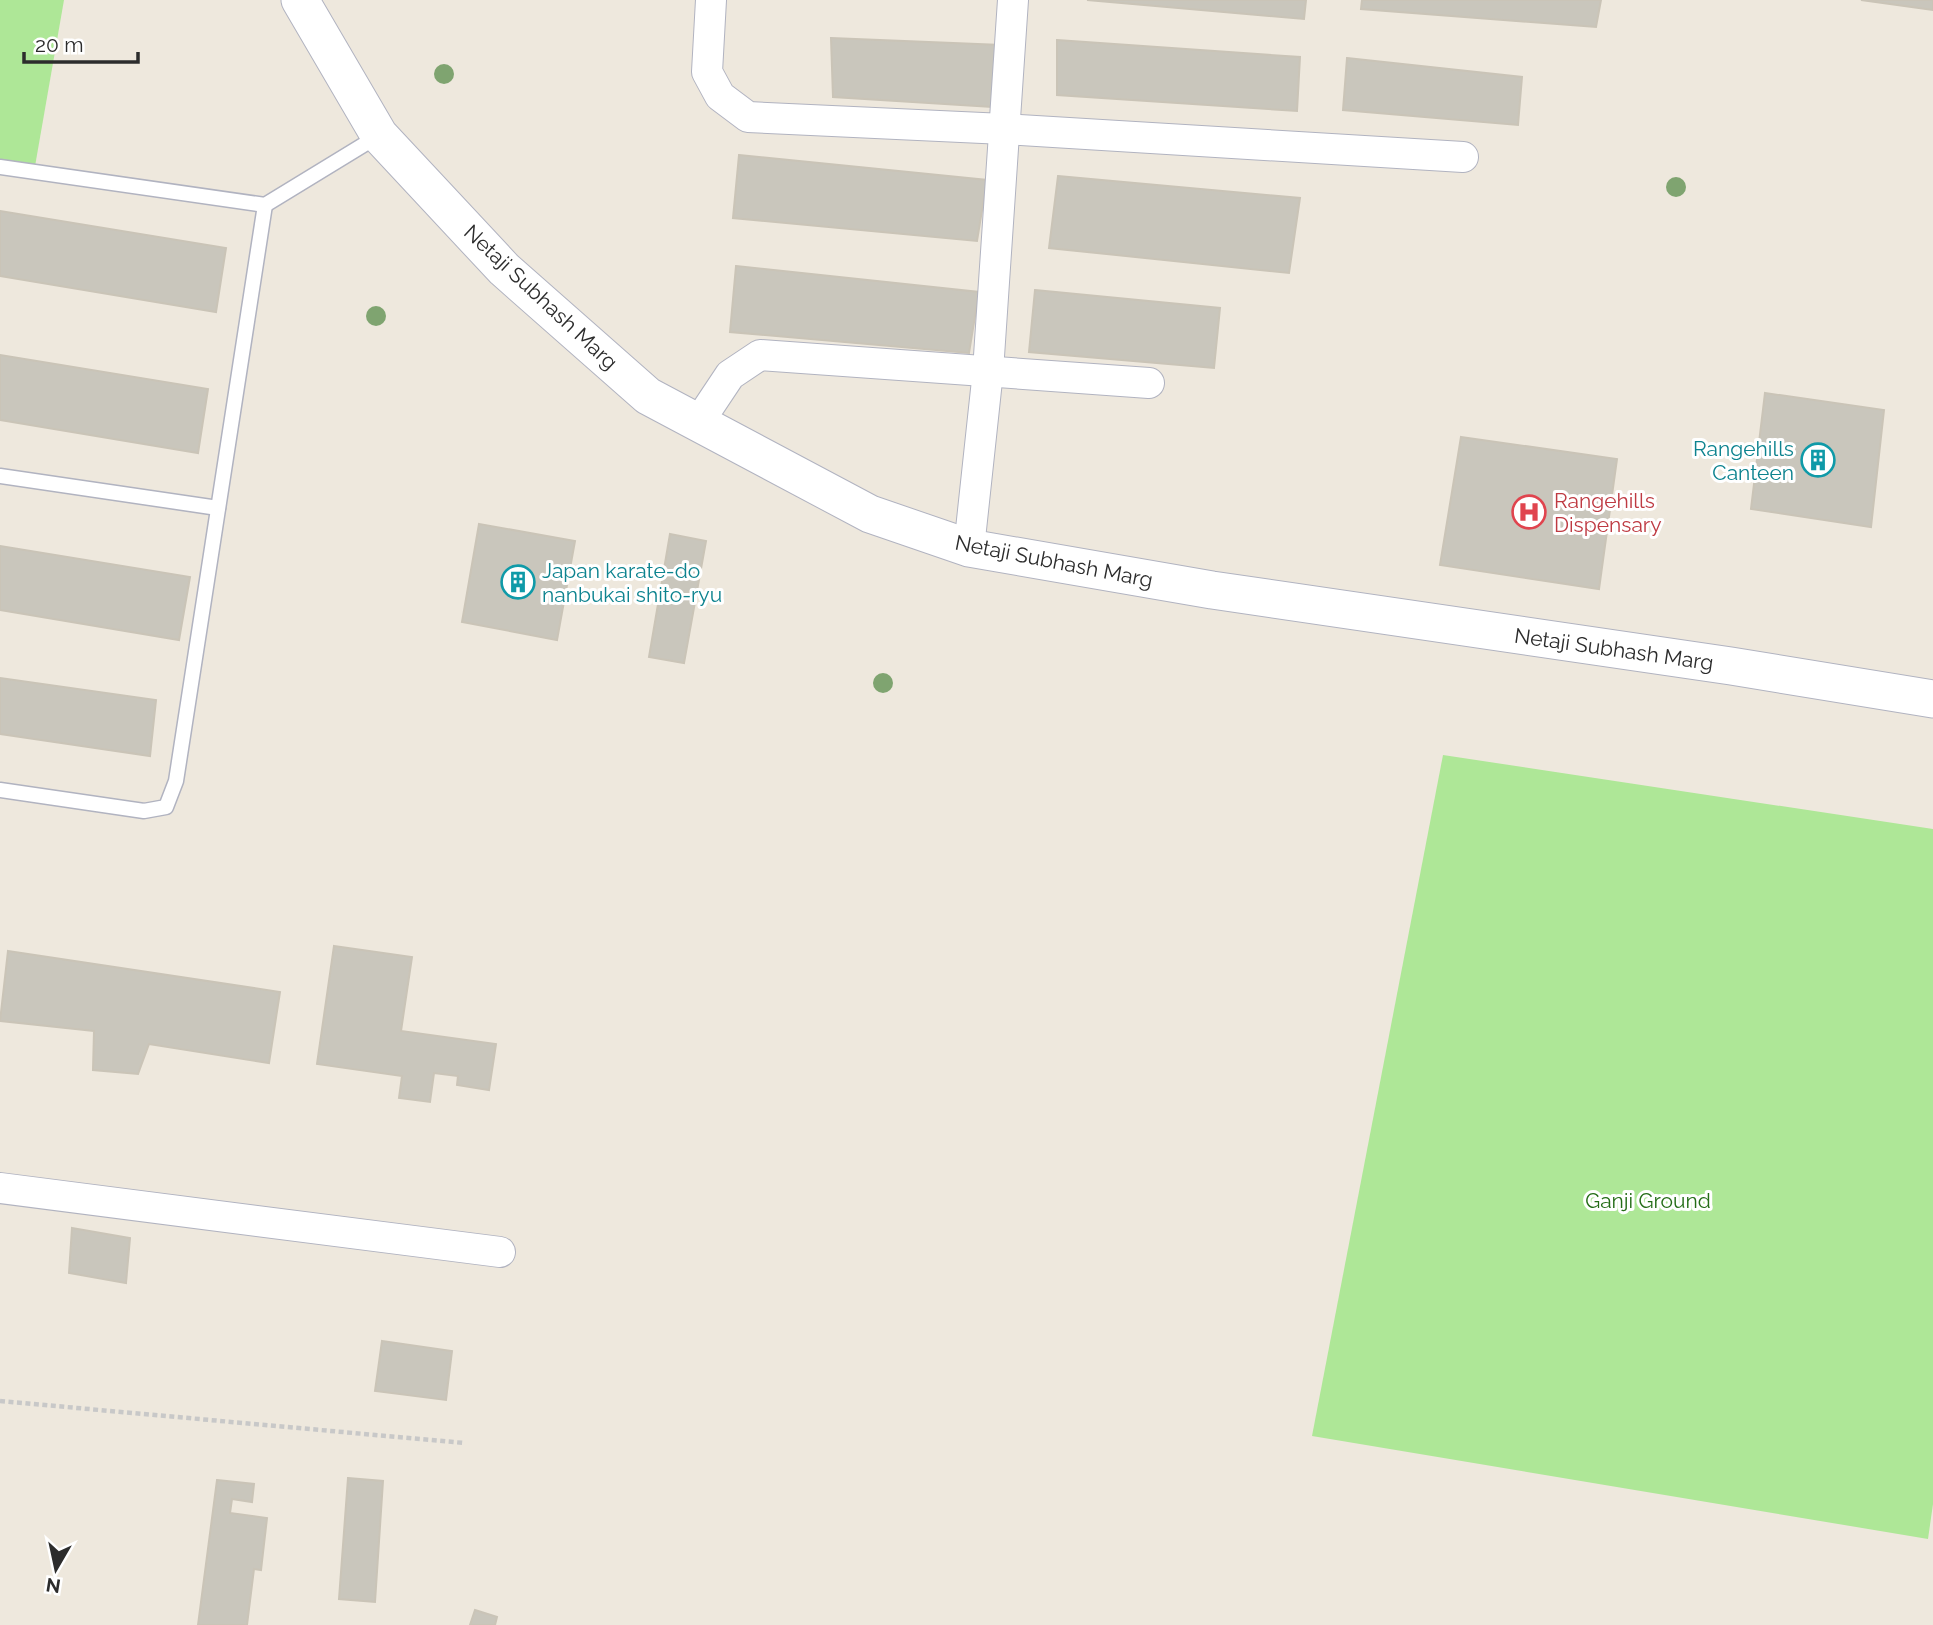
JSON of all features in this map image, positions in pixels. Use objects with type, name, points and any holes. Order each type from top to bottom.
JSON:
[{"type":"street","name":"Netaji Subhash Marg","points":[[300,0],[379,135],[504,269],[648,396],[870,514],[969,548],[1212,590],[1731,666],[1933,699]]},
{"type":"street","points":[[711,0],[708,72],[720,96],[748,117],[1004,129],[1463,157]]},
{"type":"street","points":[[969,548],[988,371],[1013,0]]},
{"type":"street","points":[[698,423],[730,375],[760,355],[1149,383]]},
{"type":"street","points":[[0,1188],[500,1252]]},
{"type":"lane","points":[[0,167],[265,205],[379,135]]},
{"type":"lane","points":[[0,790],[144,811],[166,807],[176,781],[265,205]]},
{"type":"lane","points":[[0,476],[218,508]]},
{"type":"path","points":[[0,1402],[464,1443]]},
{"type":"green space","points":[[0,0],[64,0],[34,172],[0,167]]},
{"type":"green space","name":"Ganji Ground","points":[[1443,755],[1933,829],[1933,1504],[1928,1539],[1312,1436]]},
{"type":"building","points":[[1087,0],[1306,0],[1304,19]]},
{"type":"building","points":[[1362,0],[1601,0],[1596,27],[1361,9]]},
{"type":"building","points":[[1861,0],[1933,0],[1933,10]]},
{"type":"building","points":[[831,38],[1001,45],[992,107],[833,97]]},
{"type":"building","points":[[1057,40],[1300,57],[1297,111],[1057,95]]},
{"type":"building","points":[[1347,58],[1522,77],[1518,125],[1343,110]]},
{"type":"building","points":[[739,155],[987,180],[977,241],[733,218]]},
{"type":"building","points":[[1058,176],[1300,198],[1289,273],[1049,248]]},
{"type":"building","points":[[0,211],[226,248],[216,312],[0,276]]},
{"type":"building","points":[[736,266],[979,292],[969,353],[730,332]]},
{"type":"building","points":[[1035,290],[1220,308],[1214,368],[1029,352]]},
{"type":"building","points":[[0,355],[208,389],[198,453],[0,420]]},
{"type":"building","name":"Rangehills Canteen","points":[[1765,393],[1884,410],[1871,527],[1751,509]]},
{"type":"building","name":"Rangehills Dispensary","points":[[1461,437],[1617,459],[1599,589],[1440,565]]},
{"type":"building","name":"Japan karate-do nanbukai shito-ryu","points":[[479,524],[575,541],[557,640],[462,622]]},
{"type":"building","points":[[670,534],[706,541],[684,663],[649,657]]},
{"type":"building","points":[[0,546],[190,577],[179,640],[0,610]]},
{"type":"building","points":[[0,678],[156,700],[150,756],[0,734]]},
{"type":"building","points":[[334,946],[412,957],[401,1031],[496,1044],[489,1090],[457,1085],[458,1076],[434,1073],[430,1102],[399,1098],[402,1076],[317,1064]]},
{"type":"building","points":[[8,951],[280,992],[269,1063],[149,1044],[138,1074],[93,1070],[94,1031],[0,1021]]},
{"type":"building","points":[[72,1228],[130,1238],[126,1283],[69,1273]]},
{"type":"building","points":[[382,1341],[452,1351],[446,1400],[375,1391]]},
{"type":"building","points":[[348,1478],[383,1481],[375,1602],[339,1599]]},
{"type":"building","points":[[217,1480],[254,1484],[252,1502],[232,1499],[230,1513],[267,1518],[261,1570],[254,1569],[247,1625],[198,1625]]},
{"type":"building","points":[[475,1610],[497,1617],[495,1625],[470,1625]]},
{"type":"place","name":"Rangehills Canteen","points":[[1818,460]]},
{"type":"place","name":"Rangehills Dispensary","points":[[1529,512]]},
{"type":"place","name":"Japan karate-do nanbukai shito-ryu","points":[[518,582]]}]
